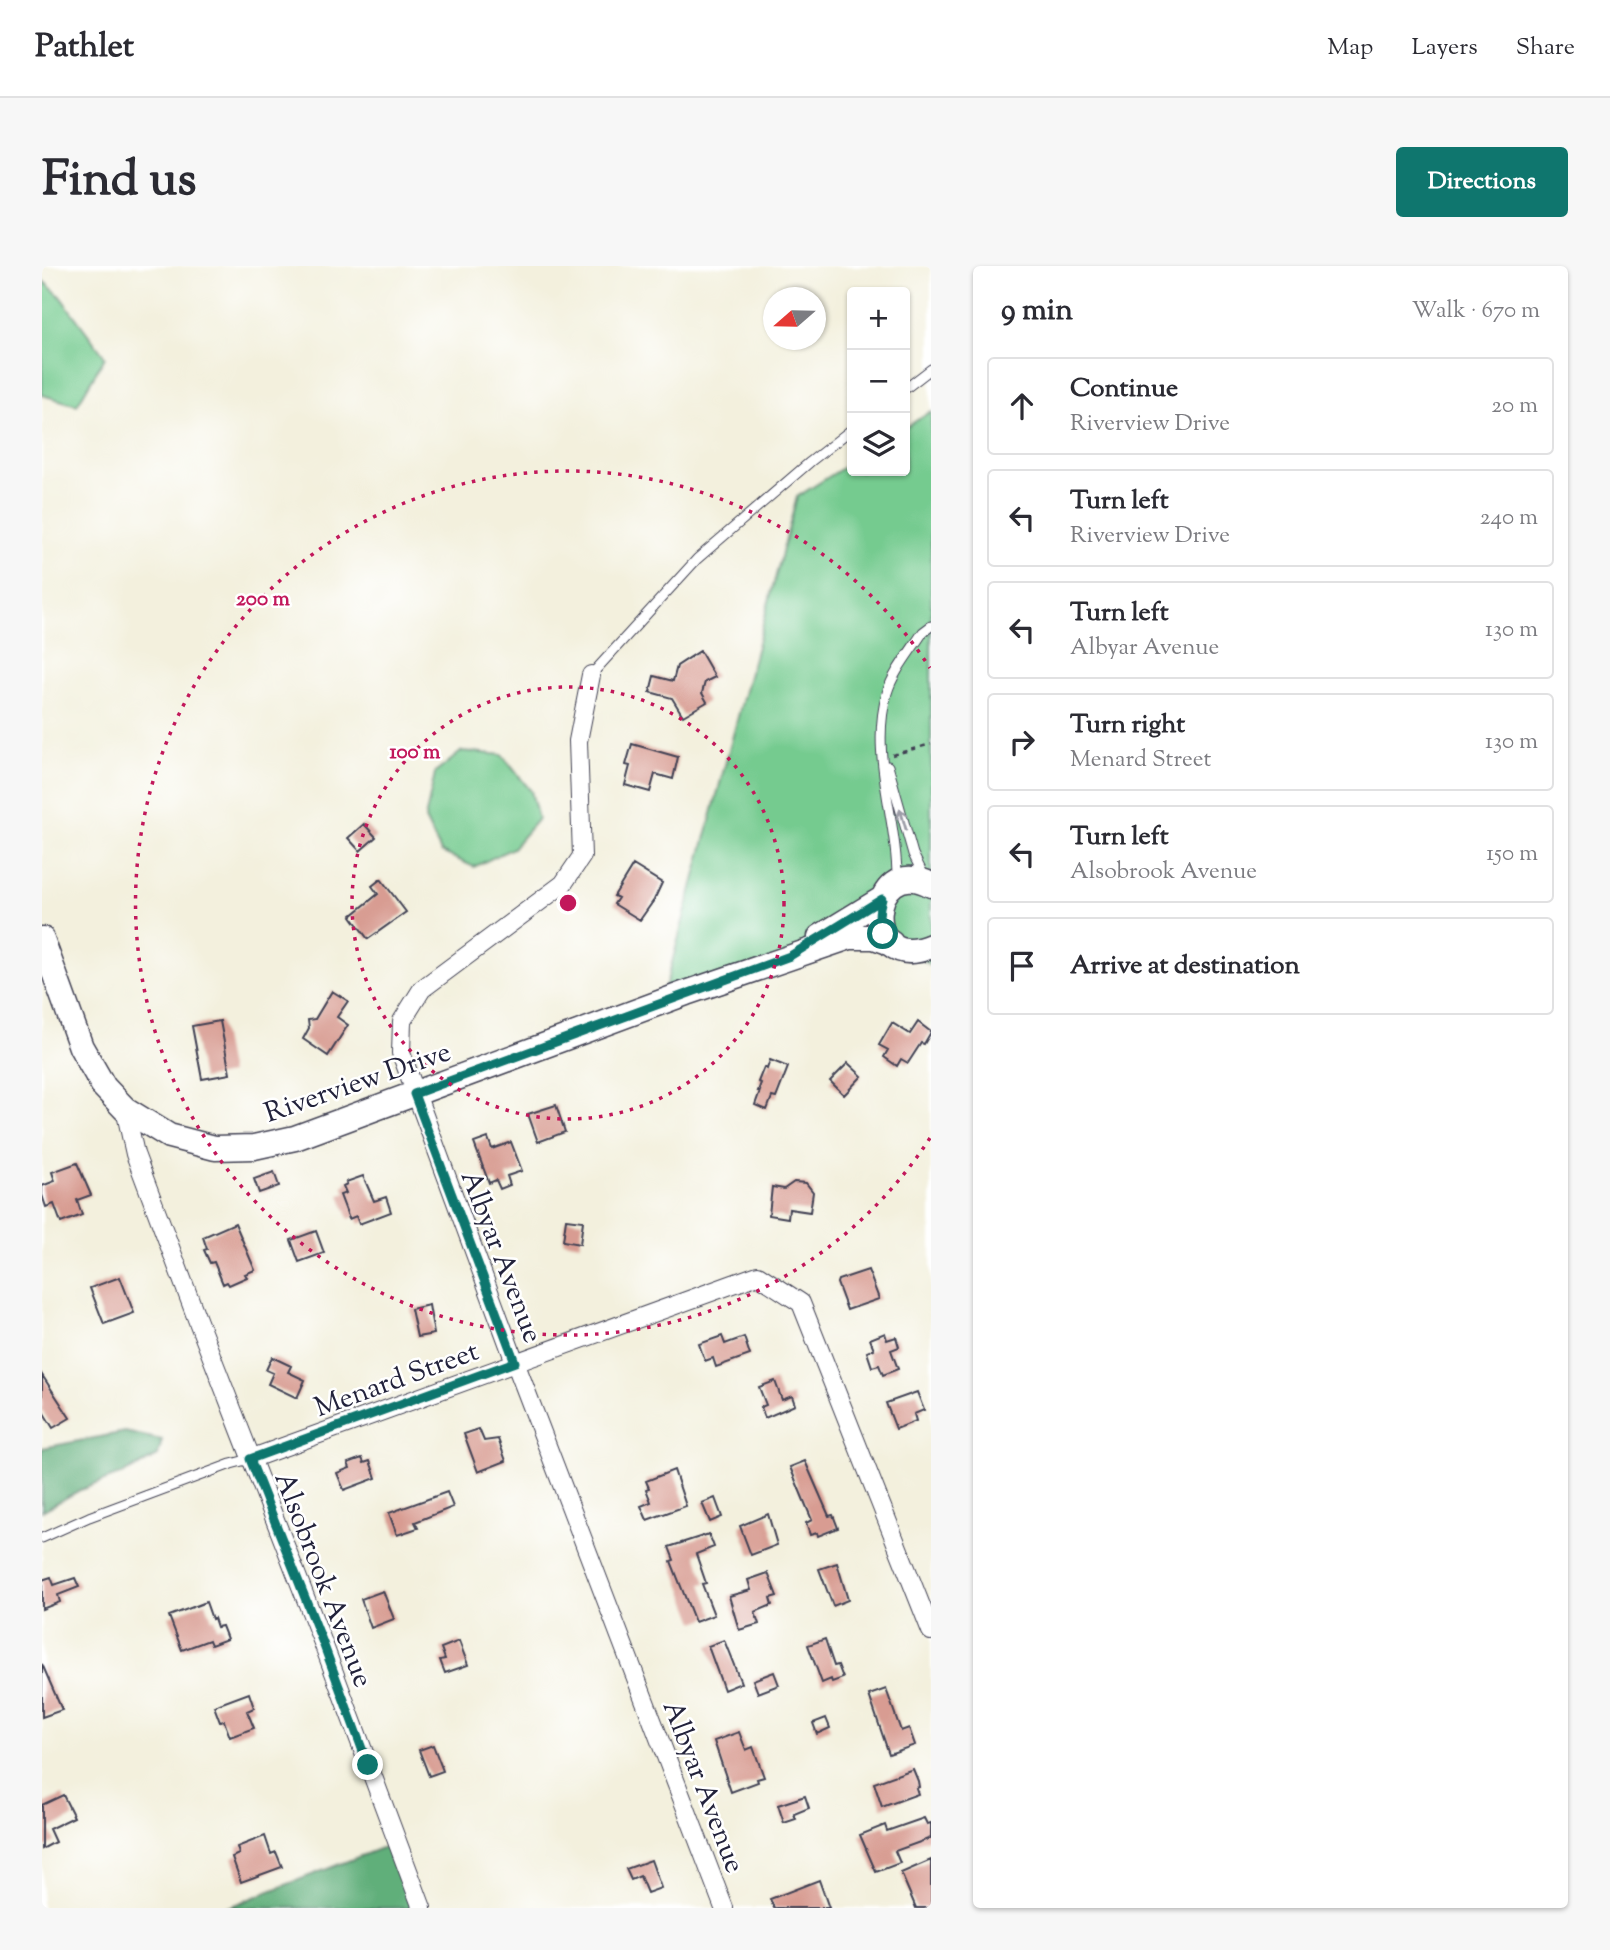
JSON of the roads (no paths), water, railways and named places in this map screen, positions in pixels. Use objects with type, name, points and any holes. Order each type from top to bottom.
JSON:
[{"type":"street","name":"Albyar Avenue","points":[[592,675],[578,741],[582,856],[563,884],[422,989],[402,1021],[401,1053],[515,1362],[724,1908]]},
{"type":"street","name":"Riverview Drive","points":[[790,956],[907,880],[929,884]]},
{"type":"street","points":[[889,891],[878,911],[883,934],[911,946]]},
{"type":"street","name":"Riverview Drive","points":[[42,939],[81,1047],[104,1087],[125,1109],[169,1136],[215,1148],[254,1147],[295,1138],[790,956],[850,937],[874,937],[911,946],[931,966]]},
{"type":"street","name":"Alsobrook Avenue","points":[[125,1109],[135,1153],[422,1908]]},
{"type":"street","name":"Menard Street","points":[[250,1459],[758,1275],[801,1303],[931,1631]]},
{"type":"lane","points":[[910,384],[931,369]]},
{"type":"lane","points":[[592,675],[698,559],[847,433]]},
{"type":"lane","points":[[889,891],[897,857],[880,745],[887,692],[923,632],[931,626]]},
{"type":"lane","points":[[880,745],[913,854],[929,884]]},
{"type":"lane","points":[[42,1538],[89,1517],[250,1459]]}]
